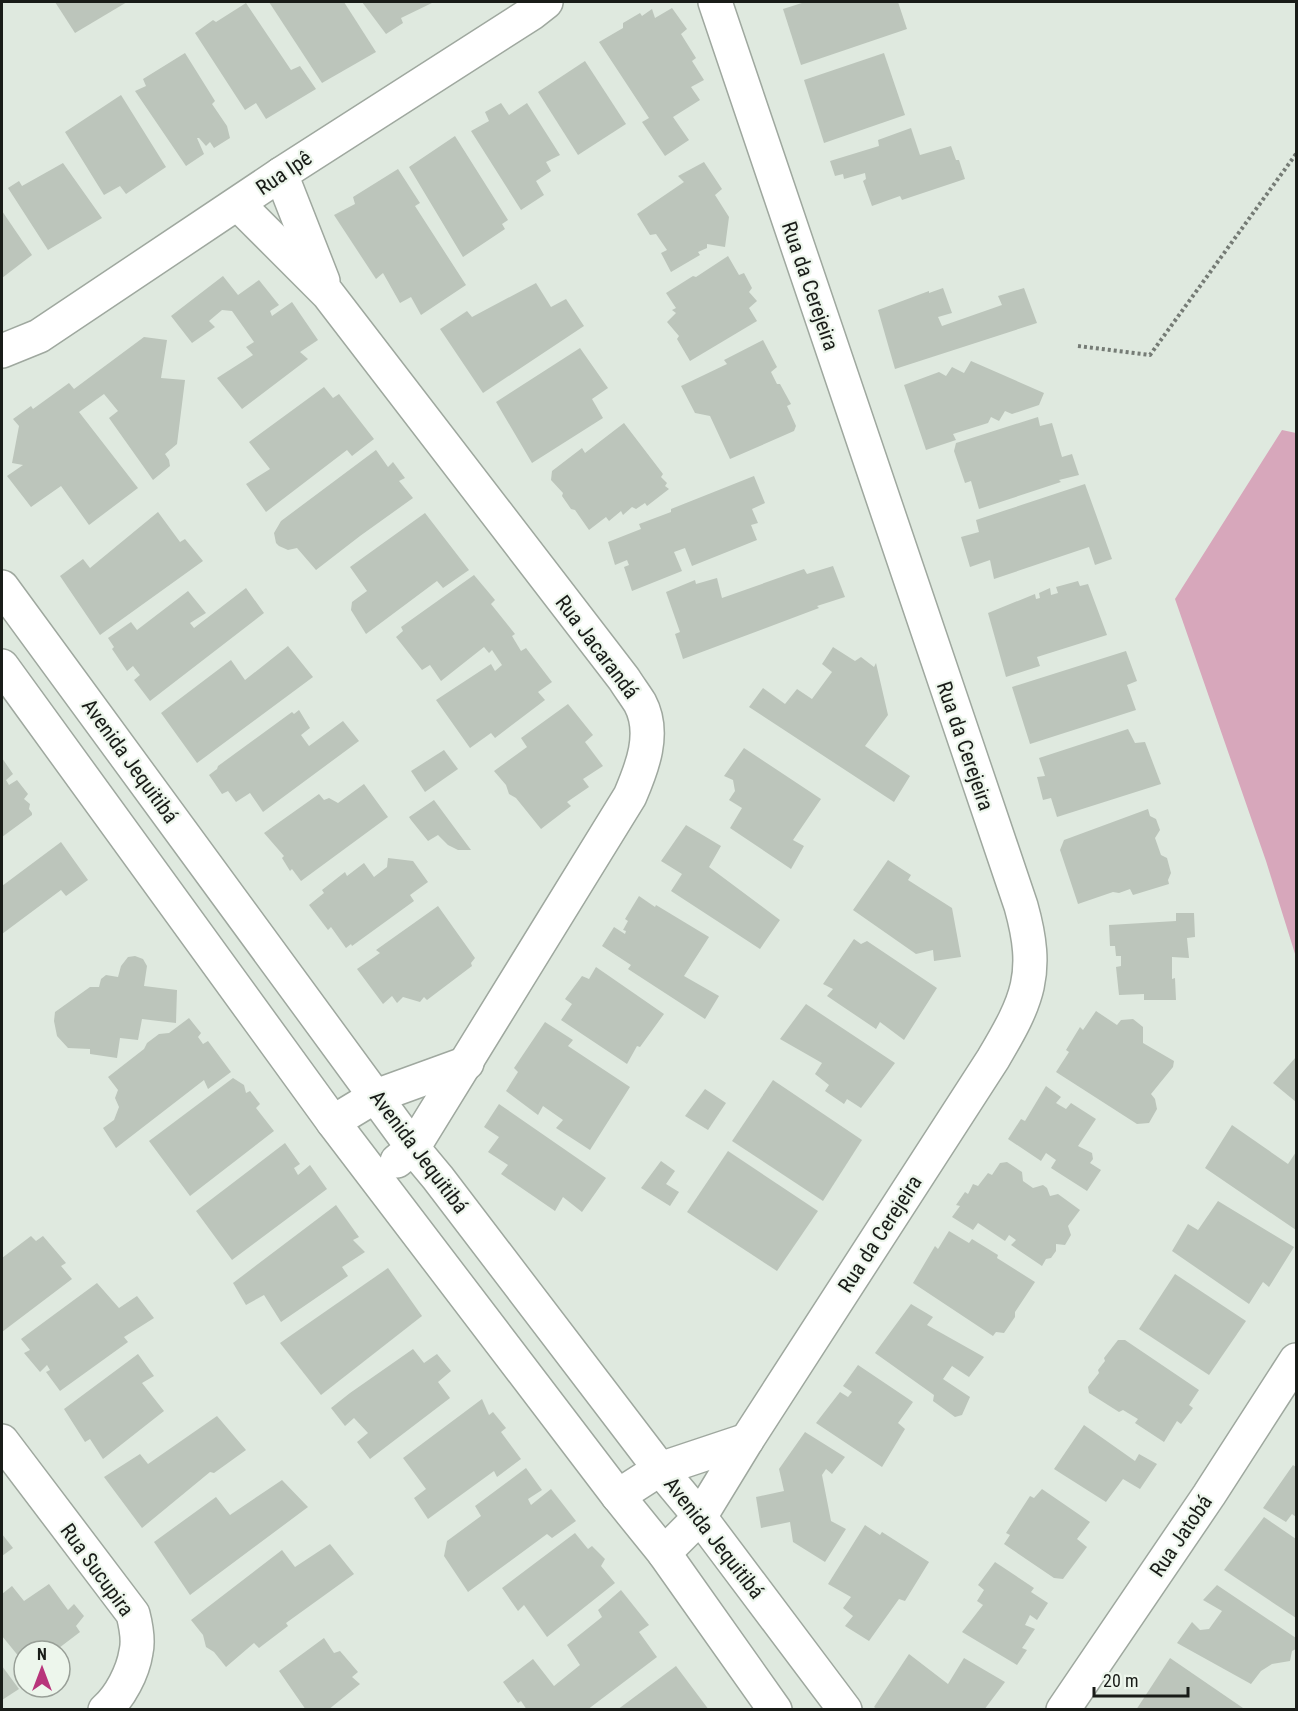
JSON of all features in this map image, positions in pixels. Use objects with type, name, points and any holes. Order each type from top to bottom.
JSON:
[{"type":"street","name":"Rua da Cerejeira","points":[[664,1553],[700,1517],[747,1440],[1009,1033],[1029,981],[1031,957],[1029,933],[1021,906],[715,2]]},
{"type":"street","name":"Rua Ipê","points":[[2,351],[39,336],[281,174],[544,5]]},
{"type":"street","name":"Rua Jacarandá","points":[[281,174],[328,294]]},
{"type":"street","name":"Rua Jacarandá","points":[[238,204],[328,294],[624,680],[641,705],[647,724],[647,743],[642,768],[630,796],[413,1148],[377,1177]]},
{"type":"street","name":"Rua Ipê","points":[[2,376],[25,355],[39,336]]},
{"type":"street","name":"Avenida Jequitibá","points":[[2,587],[413,1148],[453,1197],[660,1469],[700,1517],[845,1710]]},
{"type":"street","points":[[2,666],[333,1122],[664,1553],[775,1710]]},
{"type":"street","points":[[333,1122],[376,1096],[467,1063]]},
{"type":"street","name":"Rua Jatobá","points":[[1063,1710],[1209,1495],[1296,1360]]},
{"type":"street","points":[[618,1496],[660,1469],[747,1440]]},
{"type":"street","name":"Rua Sucupira","points":[[2,1441],[133,1614],[136,1651],[128,1676],[108,1708]]},
{"type":"path","points":[[1077,346],[1150,355],[1296,154]]},
{"type":"shaded area","points":[[1282,430],[1296,433],[1296,957],[1266,861],[1175,599]]},
{"type":"building","points":[[55,2],[127,2],[75,33]]},
{"type":"building","points":[[269,2],[344,2],[376,52],[322,83]]},
{"type":"building","points":[[362,2],[434,2],[401,18],[403,23],[386,34]]},
{"type":"building","points":[[805,2],[898,2],[907,29],[801,65],[783,9]]},
{"type":"building","points":[[246,3],[291,70],[300,66],[316,89],[266,119],[256,103],[245,110],[195,33],[213,20],[216,22]]},
{"type":"building","points":[[672,8],[687,29],[681,34],[696,58],[692,61],[704,80],[691,87],[700,100],[673,117],[689,140],[665,156],[642,122],[649,118],[599,42],[623,28],[623,23],[640,13],[642,16],[652,9],[655,18]]},
{"type":"building","points":[[185,53],[215,101],[212,104],[227,126],[230,138],[214,148],[210,142],[206,146],[197,138],[204,154],[186,166],[135,91],[146,86],[143,79]]},
{"type":"building","points":[[884,53],[905,115],[824,143],[804,80]]},
{"type":"building","points":[[585,61],[626,124],[578,155],[538,92]]},
{"type":"building","points":[[121,95],[166,167],[126,194],[120,186],[104,195],[65,132]]},
{"type":"building","points":[[501,103],[509,115],[527,103],[560,155],[546,162],[551,171],[536,181],[544,195],[521,210],[471,131],[489,121],[485,112]]},
{"type":"building","points":[[911,128],[920,155],[951,146],[956,160],[959,160],[965,179],[902,200],[900,196],[872,206],[863,181],[866,179],[865,173],[844,179],[843,174],[835,176],[830,161],[879,146],[878,140]]},
{"type":"building","points":[[455,136],[508,220],[502,224],[505,229],[463,257],[409,167]]},
{"type":"building","points":[[704,162],[722,189],[715,195],[729,217],[725,247],[707,244],[707,248],[698,252],[700,255],[671,272],[661,253],[667,250],[656,234],[650,235],[637,214],[684,182],[678,176]]},
{"type":"building","points":[[63,163],[102,218],[48,250],[8,188],[19,181],[22,186]]},
{"type":"building","points":[[398,169],[420,203],[415,206],[466,285],[421,315],[411,297],[400,303],[383,273],[376,279],[334,215],[355,204],[353,197]]},
{"type":"building","points":[[2,211],[32,255],[2,278]]},
{"type":"building","points":[[728,256],[739,275],[744,273],[752,288],[749,292],[757,301],[749,308],[757,321],[690,361],[677,339],[679,336],[667,322],[676,313],[672,310],[676,308],[666,293]]},
{"type":"building","points":[[223,276],[238,295],[259,280],[279,305],[270,311],[272,316],[292,302],[318,340],[300,352],[308,359],[242,409],[217,378],[253,355],[246,347],[254,342],[232,311],[222,310],[209,321],[215,327],[192,343],[171,316]]},
{"type":"building","points":[[536,283],[551,307],[566,299],[584,326],[483,393],[440,329],[467,311],[472,317]]},
{"type":"building","points":[[943,288],[952,313],[938,317],[942,326],[1002,305],[998,296],[1024,288],[1037,323],[895,369],[878,310]]},
{"type":"building","points":[[144,337],[167,340],[161,378],[185,380],[177,444],[165,454],[170,466],[153,480],[109,418],[118,411],[104,394],[79,412],[138,488],[89,525],[61,486],[31,507],[7,476],[23,465],[12,463],[19,426],[13,419],[31,406],[33,409],[69,383],[74,389]]},
{"type":"building","points":[[763,340],[777,367],[771,372],[791,404],[787,406],[796,426],[794,431],[730,459],[710,416],[695,413],[681,386],[727,364],[724,360]]},
{"type":"building","points":[[580,348],[608,388],[592,399],[603,418],[532,463],[496,402]]},
{"type":"building","points":[[971,361],[1044,393],[1039,405],[1012,414],[1005,411],[999,421],[991,417],[988,423],[953,434],[956,440],[926,450],[904,385],[939,372],[946,376],[952,367],[964,373]]},
{"type":"building","points":[[324,387],[333,398],[339,394],[374,439],[352,456],[347,450],[266,512],[246,484],[270,469],[249,442]]},
{"type":"building","points":[[1038,417],[1040,426],[1052,423],[1062,457],[1072,454],[1079,475],[979,509],[971,481],[965,483],[954,451],[956,443]]},
{"type":"building","points":[[624,423],[663,474],[661,477],[669,489],[647,506],[645,503],[636,509],[632,507],[623,515],[621,511],[609,521],[606,517],[589,530],[551,480],[552,471],[582,448],[585,453]]},
{"type":"building","points":[[376,450],[388,467],[393,462],[405,478],[399,481],[413,498],[316,570],[297,548],[288,550],[276,543],[274,533],[281,521]]},
{"type":"building","points":[[754,476],[765,503],[752,509],[758,523],[751,525],[757,540],[692,566],[685,548],[674,552],[682,571],[632,591],[624,567],[629,565],[627,560],[615,565],[608,542],[641,529],[639,524],[671,512],[671,509]]},
{"type":"building","points":[[1085,484],[1112,559],[1095,565],[1089,547],[994,579],[990,560],[970,567],[961,537],[979,532],[976,520]]},
{"type":"building","points":[[158,512],[180,542],[185,539],[203,561],[100,635],[60,576],[83,559],[90,568]]},
{"type":"building","points":[[425,513],[469,570],[443,588],[437,581],[366,634],[351,610],[352,602],[367,591],[350,567]]},
{"type":"building","points":[[833,566],[845,597],[683,659],[675,634],[680,632],[666,592],[695,580],[696,584],[717,578],[722,598],[804,569],[807,574]]},
{"type":"building","points":[[474,575],[495,600],[491,604],[515,634],[512,636],[521,651],[526,648],[552,682],[538,692],[545,700],[495,738],[491,733],[470,748],[436,700],[491,664],[495,671],[502,665],[492,650],[489,653],[484,647],[441,681],[430,665],[422,670],[396,637],[403,631],[401,627]]},
{"type":"building","points":[[1078,581],[1080,586],[1088,584],[1107,635],[1037,657],[1040,666],[1006,677],[988,613],[1035,594],[1036,599],[1040,598],[1039,593],[1050,588],[1051,595],[1058,593],[1056,587]]},
{"type":"building","points":[[246,588],[264,613],[150,701],[134,680],[140,675],[133,666],[127,671],[112,649],[114,647],[108,638],[131,622],[137,630],[188,591],[206,613],[190,623],[194,628]]},
{"type":"building","points":[[288,646],[313,677],[197,763],[161,713],[231,660],[245,680]]},
{"type":"building","points":[[833,647],[855,661],[861,657],[874,667],[876,663],[888,715],[865,746],[910,776],[894,802],[749,707],[763,688],[785,704],[797,689],[812,699],[832,672],[822,664]]},
{"type":"building","points":[[1126,651],[1137,681],[1127,685],[1136,710],[1030,744],[1012,687]]},
{"type":"building","points":[[568,704],[593,735],[585,742],[603,766],[583,779],[589,787],[567,802],[571,806],[541,829],[516,798],[509,794],[506,785],[494,771],[527,747],[521,738]]},
{"type":"building","points":[[299,710],[310,728],[301,735],[309,746],[343,721],[359,741],[263,812],[250,793],[236,802],[228,791],[222,794],[209,775],[292,712],[294,714]]},
{"type":"building","points":[[1128,729],[1135,743],[1145,742],[1161,784],[1057,817],[1051,798],[1043,800],[1037,777],[1045,776],[1039,758]]},
{"type":"building","points":[[744,748],[821,799],[793,840],[804,846],[791,869],[730,828],[742,808],[729,800],[735,791],[733,780],[724,776]]},
{"type":"building","points":[[444,750],[458,769],[425,792],[411,771]]},
{"type":"building","points":[[2,758],[13,774],[6,780],[9,785],[17,780],[28,794],[24,799],[30,804],[29,809],[32,815],[2,837]]},
{"type":"building","points":[[364,784],[388,817],[301,881],[292,869],[290,871],[282,858],[284,856],[264,833],[319,794],[324,800],[329,798],[338,803]]},
{"type":"building","points":[[434,800],[471,850],[458,850],[448,845],[438,835],[428,841],[411,820],[409,817]]},
{"type":"building","points":[[1148,809],[1150,816],[1156,819],[1160,830],[1155,838],[1161,855],[1167,858],[1171,873],[1169,884],[1133,895],[1130,889],[1119,893],[1113,892],[1078,904],[1060,850],[1064,840]]},
{"type":"building","points":[[686,825],[721,846],[709,867],[780,920],[760,949],[671,891],[682,874],[661,861]]},
{"type":"building","points":[[61,842],[88,880],[66,896],[61,890],[2,934],[2,886]]},
{"type":"building","points":[[388,858],[413,861],[428,882],[410,895],[414,901],[346,948],[331,927],[328,930],[309,905],[324,893],[322,890],[345,872],[347,876],[364,863],[374,877],[387,867]]},
{"type":"building","points":[[888,860],[911,875],[908,880],[952,908],[961,957],[934,961],[933,950],[916,954],[853,910]]},
{"type":"building","points":[[639,896],[709,937],[684,976],[719,996],[705,1019],[628,969],[631,965],[602,946],[614,927],[625,934],[626,931],[623,930],[628,921],[625,919]]},
{"type":"building","points":[[438,906],[475,958],[471,963],[472,966],[427,1000],[424,997],[420,1002],[403,997],[397,1003],[392,996],[383,1004],[357,969],[380,953],[376,950]]},
{"type":"building","points":[[1176,913],[1194,913],[1195,937],[1187,938],[1189,958],[1172,957],[1172,979],[1175,978],[1176,1000],[1144,1000],[1144,994],[1119,995],[1116,967],[1121,966],[1121,956],[1116,956],[1115,946],[1110,946],[1109,925],[1176,921]]},
{"type":"building","points":[[854,939],[861,944],[867,941],[937,988],[904,1040],[880,1022],[876,1029],[827,996],[833,989],[823,984]]},
{"type":"building","points":[[135,956],[143,959],[147,966],[144,986],[177,990],[176,1023],[142,1019],[138,1040],[120,1038],[117,1058],[90,1054],[90,1049],[68,1048],[57,1036],[55,1012],[90,987],[99,987],[101,979],[106,975],[118,977],[121,966],[128,957]]},
{"type":"building","points":[[596,967],[664,1014],[640,1047],[637,1046],[627,1064],[561,1020],[572,1004],[565,999],[582,976],[589,979]]},
{"type":"building","points":[[806,1004],[895,1063],[861,1108],[847,1099],[844,1104],[825,1091],[829,1085],[815,1074],[822,1063],[780,1039]]},
{"type":"building","points":[[1096,1011],[1117,1025],[1121,1020],[1133,1019],[1143,1027],[1143,1043],[1174,1061],[1173,1067],[1151,1094],[1155,1099],[1157,1109],[1149,1123],[1137,1124],[1056,1072],[1069,1052],[1066,1050],[1080,1027],[1083,1030]]},
{"type":"building","points":[[189,1018],[201,1033],[198,1037],[203,1044],[208,1041],[231,1072],[208,1089],[204,1080],[116,1148],[103,1128],[114,1120],[119,1107],[115,1098],[118,1090],[108,1077],[159,1034],[169,1033]]},
{"type":"building","points":[[545,1022],[573,1040],[568,1046],[630,1087],[590,1150],[556,1128],[563,1120],[543,1106],[538,1115],[506,1091],[518,1072],[514,1068]]},
{"type":"building","points":[[1296,1057],[1296,1102],[1273,1083]]},
{"type":"building","points":[[233,1078],[244,1085],[246,1093],[250,1091],[260,1104],[256,1108],[274,1131],[190,1196],[149,1141]]},
{"type":"building","points":[[773,1080],[862,1140],[823,1201],[732,1141]]},
{"type":"building","points":[[1046,1086],[1061,1097],[1056,1103],[1066,1109],[1071,1103],[1096,1119],[1078,1146],[1092,1153],[1093,1159],[1090,1163],[1101,1170],[1087,1191],[1051,1168],[1056,1160],[1046,1153],[1041,1161],[1008,1139],[1021,1119],[1025,1121]]},
{"type":"building","points":[[705,1089],[726,1103],[708,1130],[685,1116]]},
{"type":"building","points":[[499,1104],[606,1178],[582,1212],[563,1197],[555,1211],[501,1174],[508,1165],[488,1152],[499,1137],[484,1127]]},
{"type":"building","points":[[1232,1125],[1288,1164],[1296,1152],[1296,1230],[1205,1168]]},
{"type":"building","points":[[285,1143],[300,1164],[294,1168],[298,1175],[310,1165],[327,1189],[232,1260],[196,1211]]},
{"type":"building","points":[[728,1151],[818,1211],[777,1271],[687,1212]]},
{"type":"building","points":[[661,1161],[675,1171],[666,1184],[679,1192],[670,1206],[641,1188]]},
{"type":"building","points":[[1007,1162],[1022,1172],[1023,1181],[1033,1188],[1043,1185],[1050,1196],[1058,1194],[1080,1210],[1068,1226],[1071,1235],[1065,1245],[1056,1244],[1056,1251],[1051,1258],[1046,1259],[1042,1266],[1011,1245],[1016,1240],[1009,1235],[1005,1241],[978,1223],[973,1230],[952,1217],[960,1206],[956,1205],[965,1192],[968,1194],[973,1184],[978,1186],[988,1173],[992,1175],[1000,1163]]},
{"type":"building","points":[[1218,1201],[1294,1247],[1269,1287],[1263,1282],[1249,1304],[1172,1251],[1188,1224],[1198,1230]]},
{"type":"building","points":[[336,1205],[359,1237],[353,1240],[365,1252],[342,1267],[348,1276],[281,1322],[264,1295],[246,1305],[233,1283]]},
{"type":"building","points":[[949,1231],[969,1243],[972,1239],[1035,1282],[1004,1333],[996,1332],[993,1336],[913,1283],[935,1246],[938,1249]]},
{"type":"building","points":[[31,1236],[36,1241],[43,1236],[66,1263],[61,1266],[72,1279],[2,1332],[2,1258]]},
{"type":"building","points":[[388,1268],[422,1316],[321,1395],[280,1343]]},
{"type":"building","points":[[1175,1274],[1246,1321],[1209,1375],[1139,1329]]},
{"type":"building","points":[[97,1283],[119,1308],[137,1296],[154,1318],[124,1337],[128,1342],[60,1391],[46,1372],[50,1370],[47,1365],[40,1372],[24,1353],[30,1350],[21,1339]]},
{"type":"building","points":[[911,1304],[933,1317],[927,1325],[984,1357],[969,1377],[952,1366],[943,1379],[970,1397],[962,1415],[955,1417],[933,1401],[934,1395],[875,1353]]},
{"type":"building","points":[[1118,1340],[1125,1340],[1199,1390],[1189,1405],[1193,1408],[1181,1424],[1177,1421],[1164,1442],[1135,1423],[1138,1419],[1123,1410],[1119,1412],[1089,1393],[1088,1387],[1099,1373],[1098,1370],[1105,1361],[1104,1358]]},
{"type":"building","points":[[413,1349],[424,1363],[437,1354],[451,1371],[438,1382],[450,1398],[370,1459],[357,1442],[368,1433],[354,1418],[345,1426],[331,1408]]},
{"type":"building","points":[[138,1354],[154,1376],[142,1383],[164,1411],[103,1459],[90,1439],[85,1442],[64,1409]]},
{"type":"building","points":[[858,1365],[913,1402],[898,1423],[905,1429],[882,1467],[816,1423],[840,1392],[848,1397],[852,1392],[843,1386]]},
{"type":"building","points":[[482,1399],[489,1415],[493,1412],[506,1428],[501,1432],[521,1459],[497,1477],[494,1471],[428,1519],[414,1498],[426,1489],[403,1458]]},
{"type":"building","points":[[217,1416],[246,1450],[214,1473],[210,1472],[142,1528],[104,1477],[140,1454],[148,1464]]},
{"type":"building","points":[[1084,1425],[1135,1461],[1139,1454],[1157,1464],[1140,1489],[1123,1479],[1106,1502],[1054,1469]]},
{"type":"building","points":[[805,1432],[845,1457],[832,1474],[826,1469],[822,1475],[831,1521],[846,1529],[825,1562],[793,1542],[790,1522],[761,1528],[756,1497],[784,1491],[779,1469]]},
{"type":"building","points":[[1293,1465],[1296,1467],[1296,1517],[1292,1514],[1286,1522],[1263,1508]]},
{"type":"building","points":[[526,1468],[542,1490],[528,1499],[531,1505],[551,1489],[576,1521],[552,1538],[547,1534],[468,1592],[444,1556],[447,1541],[481,1516],[475,1506]]},
{"type":"building","points":[[282,1480],[308,1507],[190,1595],[154,1542],[216,1497],[230,1515]]},
{"type":"building","points":[[1042,1489],[1090,1522],[1077,1539],[1087,1547],[1063,1579],[1054,1578],[1004,1544],[1010,1535],[1006,1533],[1030,1496],[1034,1498]]},
{"type":"building","points":[[1264,1517],[1296,1539],[1296,1618],[1224,1570]]},
{"type":"building","points":[[865,1525],[880,1535],[882,1532],[929,1562],[905,1601],[899,1599],[869,1641],[845,1626],[853,1616],[843,1608],[851,1597],[828,1584]]},
{"type":"building","points":[[575,1533],[588,1549],[592,1546],[605,1559],[601,1566],[615,1583],[547,1637],[524,1605],[518,1611],[502,1588]]},
{"type":"building","points":[[2,1534],[13,1548],[2,1556]]},
{"type":"building","points":[[330,1544],[354,1574],[286,1623],[288,1626],[259,1648],[254,1643],[226,1667],[214,1652],[206,1647],[203,1635],[191,1620],[282,1550],[295,1567]]},
{"type":"building","points":[[995,1562],[1034,1588],[1031,1592],[1048,1603],[1037,1620],[1030,1615],[1025,1625],[1035,1629],[1022,1648],[1027,1650],[1017,1665],[962,1632],[983,1605],[977,1601],[984,1590],[978,1585]]},
{"type":"building","points":[[49,1584],[68,1610],[74,1604],[84,1616],[76,1626],[80,1632],[71,1639],[12,1639],[12,1648],[2,1636],[2,1594],[12,1586],[24,1601]]},
{"type":"building","points":[[1217,1585],[1296,1638],[1296,1649],[1292,1651],[1290,1661],[1272,1664],[1261,1671],[1251,1684],[1177,1643],[1192,1622],[1200,1630],[1209,1629],[1222,1611],[1203,1600]]},
{"type":"building","points":[[621,1590],[649,1625],[639,1632],[657,1657],[587,1710],[527,1710],[521,1701],[518,1703],[503,1682],[533,1659],[554,1686],[580,1665],[567,1645],[602,1617],[598,1610]]},
{"type":"building","points":[[324,1638],[334,1653],[340,1651],[358,1672],[352,1677],[360,1684],[328,1710],[306,1710],[279,1671]]},
{"type":"building","points":[[909,1654],[948,1684],[964,1658],[1005,1682],[984,1710],[878,1710],[874,1707]]},
{"type":"building","points":[[1170,1658],[1243,1708],[1242,1710],[1136,1710]]},
{"type":"building","points":[[2,1666],[12,1680],[12,1694],[2,1700]]},
{"type":"building","points":[[676,1666],[709,1710],[617,1710]]}]
